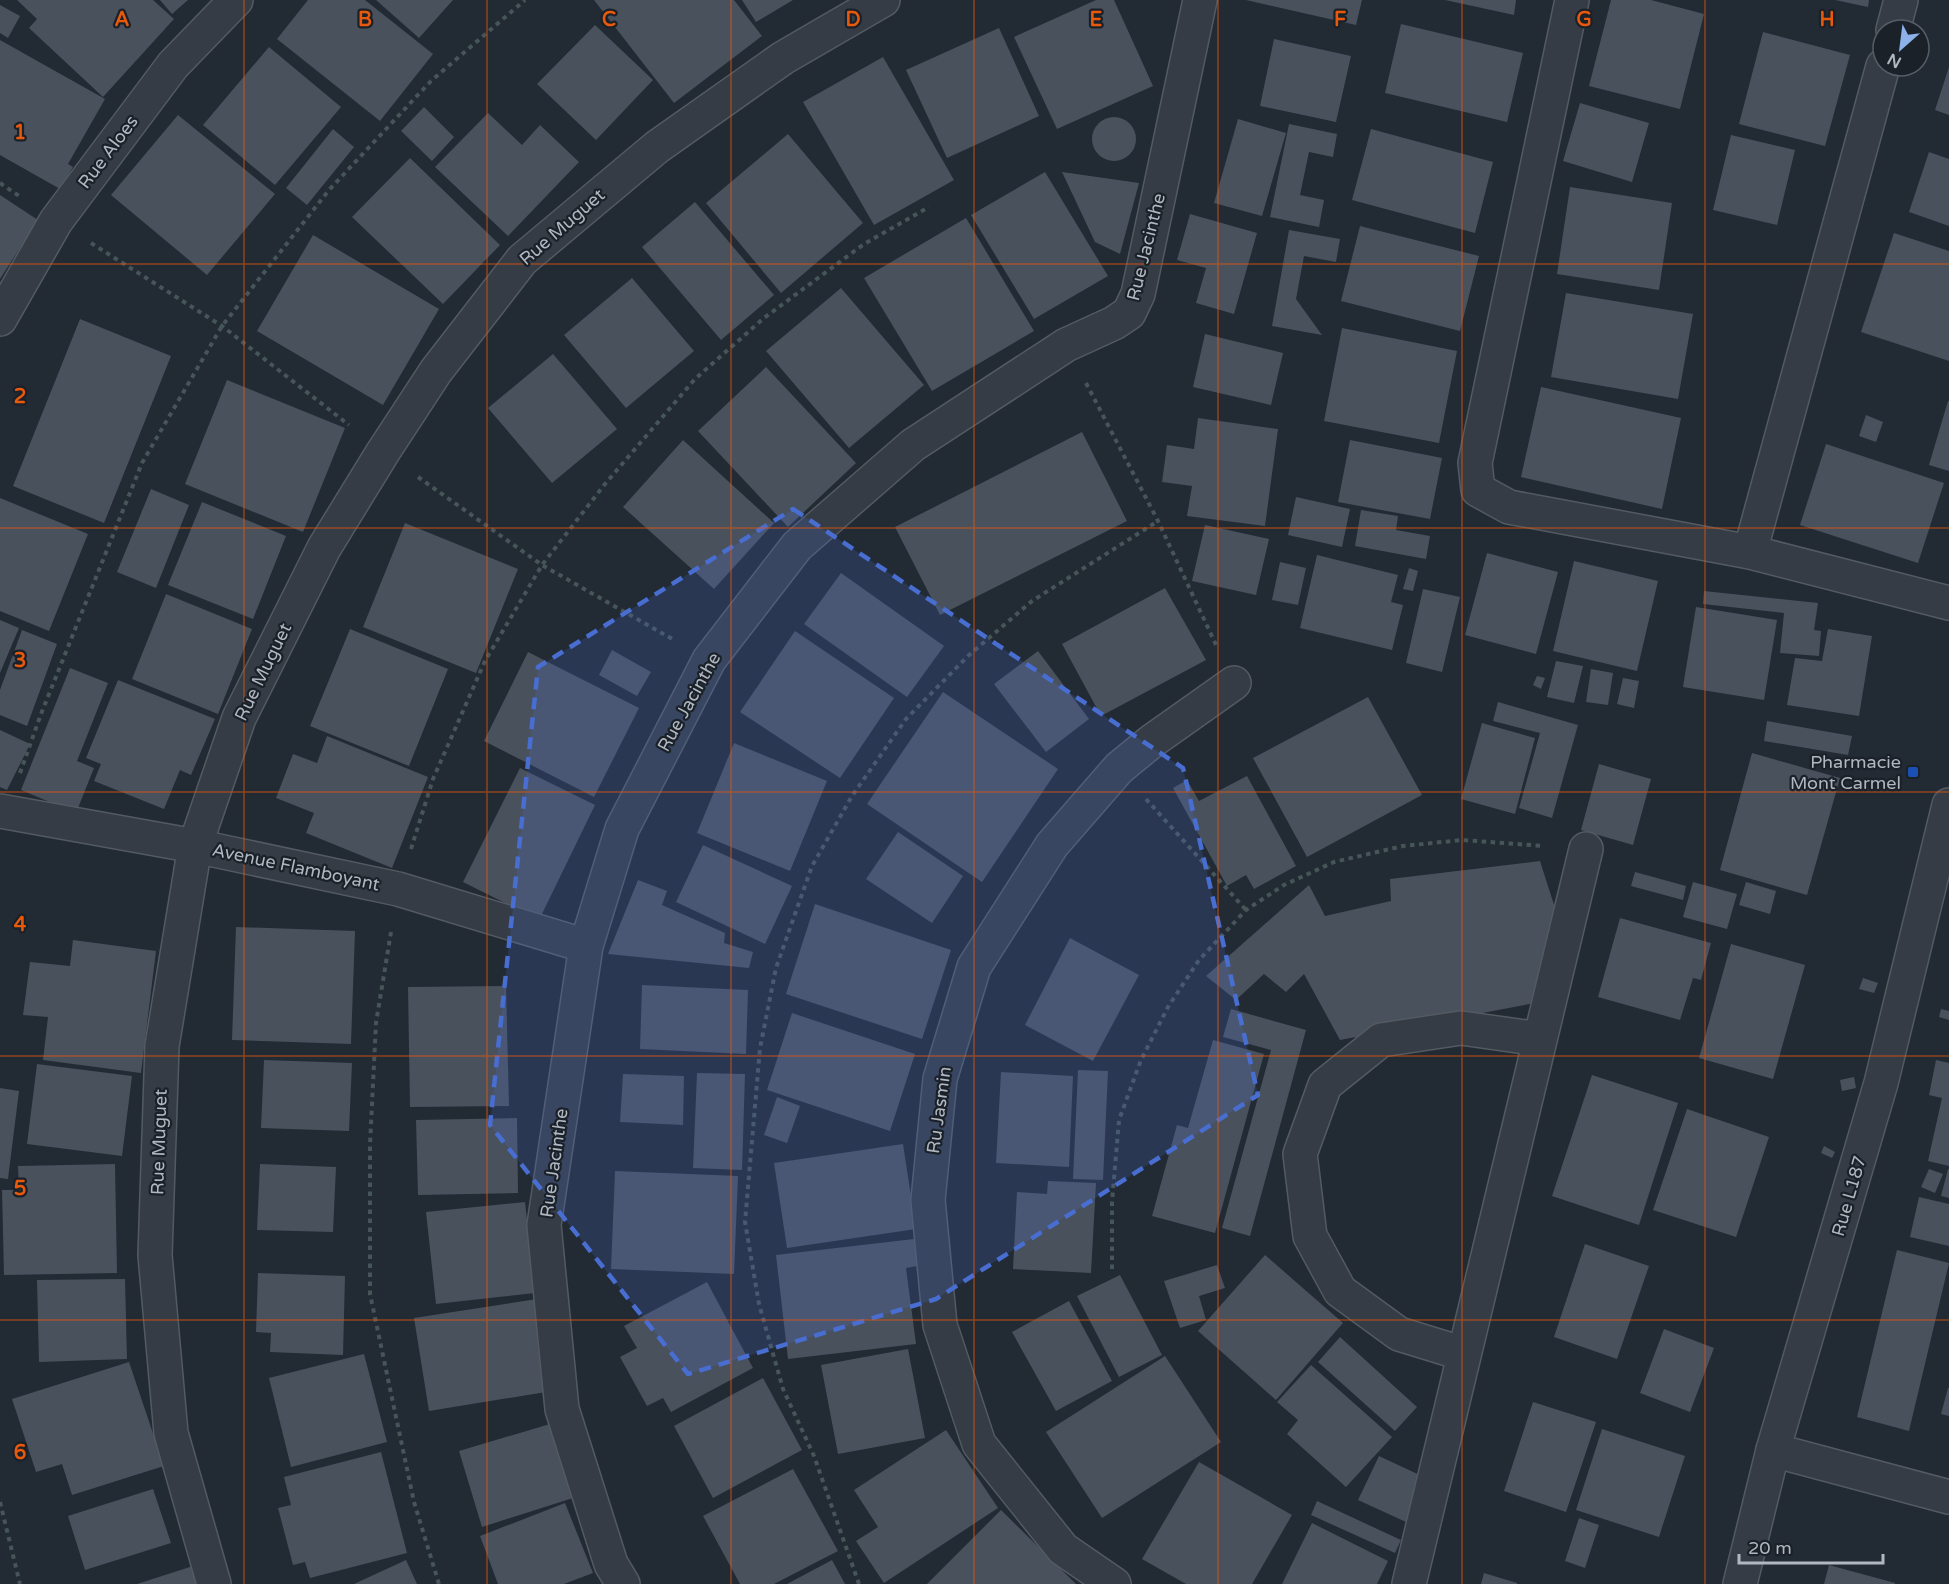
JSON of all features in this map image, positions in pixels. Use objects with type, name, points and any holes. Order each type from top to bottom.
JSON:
[{"type":"street","name":"Rue Aloes","points":[[0,319],[56,221],[173,65],[236,0]]},
{"type":"street","name":"Rue Muguet","points":[[214,1584],[171,1433],[156,1255],[162,1046],[195,846],[239,718],[324,548],[436,370],[522,260],[657,147],[783,58],[883,0]]},
{"type":"street","name":"Rue Jacinthe","points":[[623,1584],[611,1564],[562,1409],[544,1225],[586,946],[622,829],[709,660],[797,546],[913,445],[1066,345],[1114,323],[1129,313],[1138,294],[1200,0]]},
{"type":"street","points":[[1572,0],[1475,464],[1478,490],[1509,507],[1750,552],[1949,603]]},
{"type":"street","points":[[1896,18],[1901,0]]},
{"type":"street","points":[[1750,552],[1880,78]]},
{"type":"street","name":"Ru Jasmin","points":[[1114,1584],[1063,1549],[979,1444],[940,1325],[928,1200],[940,1079],[974,967],[1052,845],[1119,768],[1152,741],[1234,684]]},
{"type":"street","name":"Rue L187","points":[[1740,1584],[1773,1450],[1881,1083],[1949,804]]},
{"type":"street","name":"Avenue Flamboyant","points":[[3,812],[195,846],[398,889],[586,946]]},
{"type":"street","points":[[1409,1584],[1586,849]]},
{"type":"street","points":[[1464,1354],[1399,1334],[1340,1291],[1310,1236],[1300,1154],[1326,1085],[1381,1040],[1461,1028],[1540,1039]]},
{"type":"street","points":[[1773,1450],[1949,1497]]},
{"type":"path","points":[[3,812],[142,463],[222,326],[344,174],[431,81],[525,0]]},
{"type":"path","points":[[439,1584],[414,1502],[370,1294],[370,1145],[376,1023],[398,889],[433,779],[485,660],[542,565],[605,484],[695,379],[764,318],[864,244],[929,207]]},
{"type":"path","points":[[1066,345],[1158,521],[1234,684]]},
{"type":"path","points":[[860,1584],[814,1456],[783,1389],[759,1304],[745,1222],[760,1048],[776,968],[812,866],[852,796],[906,719],[968,656],[1032,601],[1158,521]]},
{"type":"path","points":[[1119,768],[1246,910]]},
{"type":"path","points":[[1112,1269],[1112,1202],[1119,1120],[1141,1060],[1168,1007],[1198,960],[1246,910],[1284,885],[1334,862],[1403,846],[1462,840],[1586,849]]},
{"type":"path","points":[[0,1503],[20,1584]]},
{"type":"highlighted area","points":[[793,509],[1183,768],[1258,1095],[936,1299],[688,1374],[490,1125],[538,667]]},
{"type":"building","points":[[17,0],[153,0],[174,19],[103,97],[29,28],[37,19]]},
{"type":"building","points":[[160,0],[188,0],[172,14]]},
{"type":"building","points":[[308,0],[365,0],[433,54],[380,121],[277,39]]},
{"type":"building","points":[[376,0],[453,0],[419,38]]},
{"type":"building","points":[[594,0],[734,0],[762,36],[674,103]]},
{"type":"building","points":[[742,0],[793,0],[756,22]]},
{"type":"building","points":[[1096,0],[1114,0],[1153,86],[1057,129],[1014,37]]},
{"type":"building","points":[[1246,0],[1362,0],[1356,25]]},
{"type":"building","points":[[1445,0],[1516,0],[1514,15]]},
{"type":"building","points":[[1611,0],[1651,0],[1704,14],[1680,109],[1589,86]]},
{"type":"building","points":[[1835,0],[1869,0],[1868,7]]},
{"type":"building","points":[[0,5],[20,16],[8,38],[0,33]]},
{"type":"building","points":[[1401,24],[1523,53],[1507,122],[1385,93]]},
{"type":"building","points":[[595,25],[653,80],[596,140],[537,84]]},
{"type":"building","points":[[999,28],[1039,116],[947,158],[906,70]]},
{"type":"building","points":[[1763,32],[1850,55],[1825,146],[1739,124]]},
{"type":"building","points":[[1274,39],[1351,56],[1336,122],[1260,106]]},
{"type":"building","points":[[0,40],[105,99],[68,164],[73,167],[60,189],[0,155]]},
{"type":"building","points":[[269,47],[341,107],[275,185],[203,125]]},
{"type":"building","points":[[883,57],[954,180],[874,225],[803,102]]},
{"type":"building","points":[[1949,67],[1949,115],[1935,110]]},
{"type":"building","points":[[1580,103],[1649,123],[1632,182],[1563,161]]},
{"type":"building","points":[[424,107],[454,137],[432,161],[401,131]]},
{"type":"building","points":[[488,113],[522,145],[540,125],[579,162],[508,236],[435,167]]},
{"type":"building","points":[[178,115],[275,194],[207,275],[111,195]]},
{"type":"building","points":[[1114,117],[1129,124],[1136,139],[1129,154],[1114,161],[1099,154],[1092,139],[1099,124]]},
{"type":"building","points":[[1238,119],[1286,133],[1262,216],[1214,203]]},
{"type":"building","points":[[1289,124],[1337,134],[1333,157],[1309,152],[1300,195],[1324,200],[1319,227],[1270,217]]},
{"type":"building","points":[[333,129],[354,147],[307,205],[286,188]]},
{"type":"building","points":[[1371,129],[1493,162],[1475,233],[1352,200]]},
{"type":"building","points":[[788,134],[863,223],[781,293],[706,203]]},
{"type":"building","points":[[1731,135],[1795,150],[1777,225],[1713,210]]},
{"type":"building","points":[[1929,152],[1949,159],[1949,226],[1909,212]]},
{"type":"building","points":[[410,158],[500,245],[443,304],[352,217]]},
{"type":"building","points":[[1045,172],[1108,276],[1034,319],[971,215]]},
{"type":"building","points":[[1062,172],[1139,183],[1120,254],[1095,242]]},
{"type":"building","points":[[1570,187],[1672,203],[1659,290],[1557,274]]},
{"type":"building","points":[[0,195],[38,220],[0,279]]},
{"type":"building","points":[[695,202],[774,295],[721,340],[642,247]]},
{"type":"building","points":[[1190,214],[1257,233],[1234,314],[1196,303],[1206,268],[1177,260]]},
{"type":"building","points":[[966,218],[1034,331],[932,391],[864,278]]},
{"type":"building","points":[[1360,226],[1479,256],[1460,331],[1341,301]]},
{"type":"building","points":[[1289,230],[1340,239],[1336,262],[1304,256],[1296,299],[1322,335],[1272,326]]},
{"type":"building","points":[[1894,233],[1949,251],[1949,361],[1861,332]]},
{"type":"building","points":[[313,235],[439,309],[383,405],[257,331]]},
{"type":"building","points":[[632,278],[694,351],[626,408],[564,335]]},
{"type":"building","points":[[841,288],[924,385],[849,448],[766,351]]},
{"type":"building","points":[[1566,293],[1693,314],[1678,399],[1551,377]]},
{"type":"building","points":[[80,319],[171,356],[104,523],[13,486]]},
{"type":"building","points":[[1342,328],[1457,351],[1439,443],[1324,421]]},
{"type":"building","points":[[1205,334],[1283,353],[1271,405],[1193,387]]},
{"type":"building","points":[[553,354],[617,429],[552,483],[488,408]]},
{"type":"building","points":[[766,367],[856,463],[788,527],[698,431]]},
{"type":"building","points":[[227,380],[345,428],[303,532],[185,484]]},
{"type":"building","points":[[1541,387],[1681,418],[1662,509],[1521,477]]},
{"type":"building","points":[[1949,401],[1949,471],[1929,465]]},
{"type":"building","points":[[1866,415],[1883,422],[1876,442],[1859,436]]},
{"type":"building","points":[[1198,418],[1278,429],[1265,526],[1187,516],[1192,486],[1162,482],[1167,445],[1194,449]]},
{"type":"building","points":[[1082,432],[1127,521],[940,615],[895,527]]},
{"type":"building","points":[[683,440],[774,523],[714,589],[623,507]]},
{"type":"building","points":[[1350,440],[1442,458],[1430,519],[1338,502]]},
{"type":"building","points":[[1826,444],[1944,483],[1918,563],[1800,525]]},
{"type":"building","points":[[151,489],[189,505],[156,588],[117,572]]},
{"type":"building","points":[[1296,497],[1350,509],[1342,547],[1288,535]]},
{"type":"building","points":[[0,498],[88,534],[49,631],[0,611]]},
{"type":"building","points":[[202,502],[286,536],[253,619],[168,585]]},
{"type":"building","points":[[1361,510],[1398,516],[1396,530],[1430,536],[1426,559],[1355,546]]},
{"type":"building","points":[[405,523],[518,569],[476,673],[363,627]]},
{"type":"building","points":[[1205,525],[1269,539],[1256,595],[1192,581]]},
{"type":"building","points":[[1487,553],[1558,572],[1536,654],[1465,635]]},
{"type":"building","points":[[1317,555],[1398,575],[1391,602],[1403,605],[1392,650],[1300,628]]},
{"type":"building","points":[[1574,561],[1658,581],[1637,671],[1553,651]]},
{"type":"building","points":[[1280,562],[1306,568],[1298,605],[1272,600]]},
{"type":"building","points":[[1409,568],[1418,571],[1413,591],[1403,589]]},
{"type":"building","points":[[841,573],[944,646],[907,697],[804,624]]},
{"type":"building","points":[[1165,588],[1206,660],[1101,716],[1062,644]]},
{"type":"building","points":[[1423,589],[1460,597],[1442,672],[1406,663]]},
{"type":"building","points":[[1704,591],[1818,603],[1814,630],[1821,631],[1819,656],[1780,653],[1784,613],[1703,604]]},
{"type":"building","points":[[166,594],[252,629],[218,714],[132,679]]},
{"type":"building","points":[[1696,607],[1777,620],[1764,700],[1683,687]]},
{"type":"building","points":[[0,620],[19,628],[0,673]]},
{"type":"building","points":[[350,629],[448,669],[409,766],[310,726]]},
{"type":"building","points":[[1828,629],[1872,636],[1859,716],[1787,705],[1795,658],[1822,661]]},
{"type":"building","points":[[22,630],[57,644],[27,726],[0,715],[0,690]]},
{"type":"building","points":[[795,631],[894,698],[840,778],[740,712]]},
{"type":"building","points":[[612,650],[651,672],[637,696],[599,675]]},
{"type":"building","points":[[1038,651],[1089,719],[1046,752],[994,684]]},
{"type":"building","points":[[528,652],[639,708],[594,797],[484,741]]},
{"type":"building","points":[[1556,661],[1583,666],[1574,703],[1547,697]]},
{"type":"building","points":[[70,668],[108,683],[77,761],[94,768],[76,813],[21,790]]},
{"type":"building","points":[[1591,669],[1613,673],[1608,705],[1586,702]]},
{"type":"building","points":[[1537,676],[1545,678],[1541,689],[1533,685]]},
{"type":"building","points":[[1623,678],[1639,681],[1634,708],[1617,704]]},
{"type":"building","points":[[118,680],[215,719],[191,775],[180,770],[164,809],[94,781],[101,764],[86,758]]},
{"type":"building","points":[[943,692],[1058,769],[982,882],[867,804]]},
{"type":"building","points":[[1368,697],[1422,795],[1307,857],[1253,758]]},
{"type":"building","points":[[1498,702],[1578,725],[1552,818],[1519,808],[1540,733],[1493,721]]},
{"type":"building","points":[[1767,721],[1852,736],[1848,755],[1764,741]]},
{"type":"building","points":[[1482,723],[1535,738],[1515,814],[1461,799]]},
{"type":"building","points":[[0,730],[30,744],[7,790],[0,787]]},
{"type":"building","points":[[327,736],[428,777],[392,868],[306,833],[314,813],[276,798],[293,754],[317,763]]},
{"type":"building","points":[[734,743],[827,781],[790,871],[697,833]]},
{"type":"building","points":[[1752,753],[1840,778],[1807,895],[1720,870]]},
{"type":"building","points":[[1599,764],[1651,779],[1633,845],[1581,830]]},
{"type":"building","points":[[520,768],[595,805],[539,920],[463,882]]},
{"type":"building","points":[[1247,776],[1296,866],[1254,889],[1246,875],[1227,886],[1173,788],[1187,780],[1199,801]]},
{"type":"building","points":[[898,832],[963,876],[932,923],[866,879]]},
{"type":"building","points":[[703,845],[792,886],[765,944],[676,902]]},
{"type":"building","points":[[1540,861],[1555,908],[1535,1003],[1340,1040],[1304,974],[1286,992],[1264,974],[1236,1000],[1206,976],[1309,885],[1325,916],[1391,901],[1390,879]]},
{"type":"building","points":[[1635,872],[1686,886],[1683,900],[1631,886]]},
{"type":"building","points":[[638,880],[667,891],[662,905],[725,933],[724,943],[753,952],[749,968],[608,954]]},
{"type":"building","points":[[1693,882],[1737,894],[1727,929],[1683,917]]},
{"type":"building","points":[[1746,882],[1776,891],[1770,914],[1739,905]]},
{"type":"building","points":[[815,904],[951,950],[922,1039],[786,994]]},
{"type":"building","points":[[1620,918],[1711,943],[1701,980],[1693,978],[1680,1020],[1598,997]]},
{"type":"building","points":[[236,927],[355,931],[351,1044],[232,1040]]},
{"type":"building","points":[[1070,938],[1139,975],[1093,1061],[1025,1025]]},
{"type":"building","points":[[73,940],[156,951],[141,1073],[43,1060],[48,1017],[23,1015],[30,962],[70,966]]},
{"type":"building","points":[[1731,944],[1805,965],[1773,1079],[1699,1058]]},
{"type":"building","points":[[1863,978],[1878,983],[1874,993],[1859,989]]},
{"type":"building","points":[[642,985],[748,990],[746,1054],[640,1049]]},
{"type":"building","points":[[506,986],[509,1106],[410,1107],[408,987]]},
{"type":"building","points":[[1231,1009],[1306,1030],[1250,1236],[1222,1228],[1271,1050],[1223,1037]]},
{"type":"building","points":[[1941,1009],[1949,1011],[1949,1020],[1939,1017]]},
{"type":"building","points":[[792,1013],[915,1054],[890,1131],[767,1090]]},
{"type":"building","points":[[1213,1040],[1264,1054],[1215,1233],[1152,1216],[1177,1125],[1188,1128]]},
{"type":"building","points":[[264,1060],[352,1063],[349,1131],[261,1128]]},
{"type":"building","points":[[1936,1060],[1949,1063],[1949,1166],[1928,1161],[1942,1098],[1929,1095]]},
{"type":"building","points":[[37,1064],[132,1076],[122,1156],[27,1144]]},
{"type":"building","points":[[1078,1070],[1108,1071],[1103,1180],[1073,1179]]},
{"type":"building","points":[[1001,1072],[1073,1076],[1069,1167],[996,1163]]},
{"type":"building","points":[[697,1073],[745,1074],[742,1170],[693,1168]]},
{"type":"building","points":[[623,1074],[684,1076],[683,1125],[620,1122]]},
{"type":"building","points":[[1592,1075],[1678,1103],[1639,1225],[1552,1196]]},
{"type":"building","points":[[1854,1077],[1856,1088],[1842,1091],[1840,1080]]},
{"type":"building","points":[[0,1088],[19,1091],[8,1179],[0,1178]]},
{"type":"building","points":[[777,1097],[800,1106],[787,1143],[764,1135]]},
{"type":"building","points":[[1687,1109],[1769,1137],[1736,1237],[1653,1210]]},
{"type":"building","points":[[517,1118],[518,1193],[418,1195],[416,1120]]},
{"type":"building","points":[[903,1144],[916,1229],[787,1248],[774,1163]]},
{"type":"building","points":[[1824,1146],[1835,1152],[1832,1158],[1821,1153]]},
{"type":"building","points":[[115,1164],[117,1273],[4,1275],[2,1190],[19,1190],[18,1166]]},
{"type":"building","points":[[260,1164],[336,1167],[333,1232],[257,1230]]},
{"type":"building","points":[[1929,1169],[1943,1174],[1935,1193],[1921,1187]]},
{"type":"building","points":[[1949,1169],[1949,1198],[1941,1196]]},
{"type":"building","points":[[615,1171],[738,1176],[734,1274],[611,1269]]},
{"type":"building","points":[[1048,1181],[1096,1183],[1091,1273],[1013,1269],[1017,1192],[1047,1194]]},
{"type":"building","points":[[1919,1197],[1949,1204],[1949,1246],[1910,1237]]},
{"type":"building","points":[[525,1202],[535,1293],[436,1304],[426,1212]]},
{"type":"building","points":[[914,1239],[917,1266],[906,1268],[916,1344],[788,1359],[776,1255]]},
{"type":"building","points":[[1585,1244],[1649,1266],[1617,1359],[1554,1337]]},
{"type":"building","points":[[1897,1250],[1949,1263],[1909,1431],[1857,1417]]},
{"type":"building","points":[[1265,1255],[1343,1323],[1276,1400],[1198,1331]]},
{"type":"building","points":[[1217,1265],[1225,1288],[1199,1296],[1206,1320],[1180,1328],[1164,1281]]},
{"type":"building","points":[[258,1273],[345,1276],[343,1355],[270,1352],[271,1333],[256,1332]]},
{"type":"building","points":[[1120,1275],[1162,1355],[1119,1377],[1077,1296]]},
{"type":"building","points":[[125,1279],[127,1359],[39,1362],[37,1280]]},
{"type":"building","points":[[707,1282],[753,1368],[671,1412],[663,1398],[647,1406],[620,1357],[637,1348],[624,1326]]},
{"type":"building","points":[[537,1299],[552,1391],[429,1411],[414,1318]]},
{"type":"building","points":[[1069,1301],[1112,1381],[1056,1411],[1012,1332]]},
{"type":"building","points":[[1664,1329],[1714,1348],[1690,1412],[1640,1393]]},
{"type":"building","points":[[1340,1337],[1417,1407],[1395,1431],[1318,1362]]},
{"type":"building","points":[[908,1349],[925,1438],[838,1454],[821,1365]]},
{"type":"building","points":[[364,1354],[387,1442],[291,1467],[269,1378]]},
{"type":"building","points":[[1165,1356],[1221,1442],[1102,1518],[1046,1432]]},
{"type":"building","points":[[129,1362],[164,1466],[72,1495],[62,1464],[36,1472],[12,1399]]},
{"type":"building","points":[[1311,1365],[1392,1437],[1346,1487],[1287,1434],[1298,1420],[1277,1402]]},
{"type":"building","points":[[763,1378],[802,1450],[713,1498],[674,1426]]},
{"type":"building","points":[[1949,1388],[1949,1416],[1941,1414]]},
{"type":"building","points":[[1533,1402],[1596,1422],[1566,1512],[1504,1491]]},
{"type":"building","points":[[550,1424],[573,1498],[482,1527],[459,1451]]},
{"type":"building","points":[[1602,1429],[1685,1456],[1659,1537],[1576,1510]]},
{"type":"building","points":[[946,1430],[998,1508],[884,1583],[856,1541],[878,1527],[854,1490]]},
{"type":"building","points":[[381,1452],[407,1553],[310,1578],[305,1562],[293,1565],[278,1508],[291,1505],[284,1477]]},
{"type":"building","points":[[1379,1456],[1426,1478],[1406,1522],[1358,1500]]},
{"type":"building","points":[[1199,1462],[1292,1515],[1252,1584],[1186,1584],[1142,1559]]},
{"type":"building","points":[[793,1469],[838,1551],[774,1584],[740,1584],[703,1516]]},
{"type":"building","points":[[153,1489],[171,1543],[85,1570],[68,1516]]},
{"type":"building","points":[[1317,1501],[1401,1540],[1395,1553],[1311,1515]]},
{"type":"building","points":[[565,1503],[593,1573],[564,1584],[498,1584],[480,1536]]},
{"type":"building","points":[[1001,1510],[1076,1584],[927,1584]]},
{"type":"building","points":[[1579,1518],[1599,1525],[1585,1568],[1565,1561]]},
{"type":"building","points":[[1312,1523],[1388,1561],[1377,1584],[1282,1584]]},
{"type":"building","points":[[406,1560],[417,1584],[354,1584]]},
{"type":"building","points":[[832,1560],[845,1584],[787,1584]]},
{"type":"building","points":[[1829,1565],[1895,1583],[1895,1584],[1824,1584]]},
{"type":"building","points":[[193,1566],[199,1584],[137,1584]]},
{"type":"building","points":[[1484,1573],[1517,1583],[1517,1584],[1481,1584]]},
{"type":"place","name":"Pharmacie Mont Carmel","points":[[1913,772]]}]
